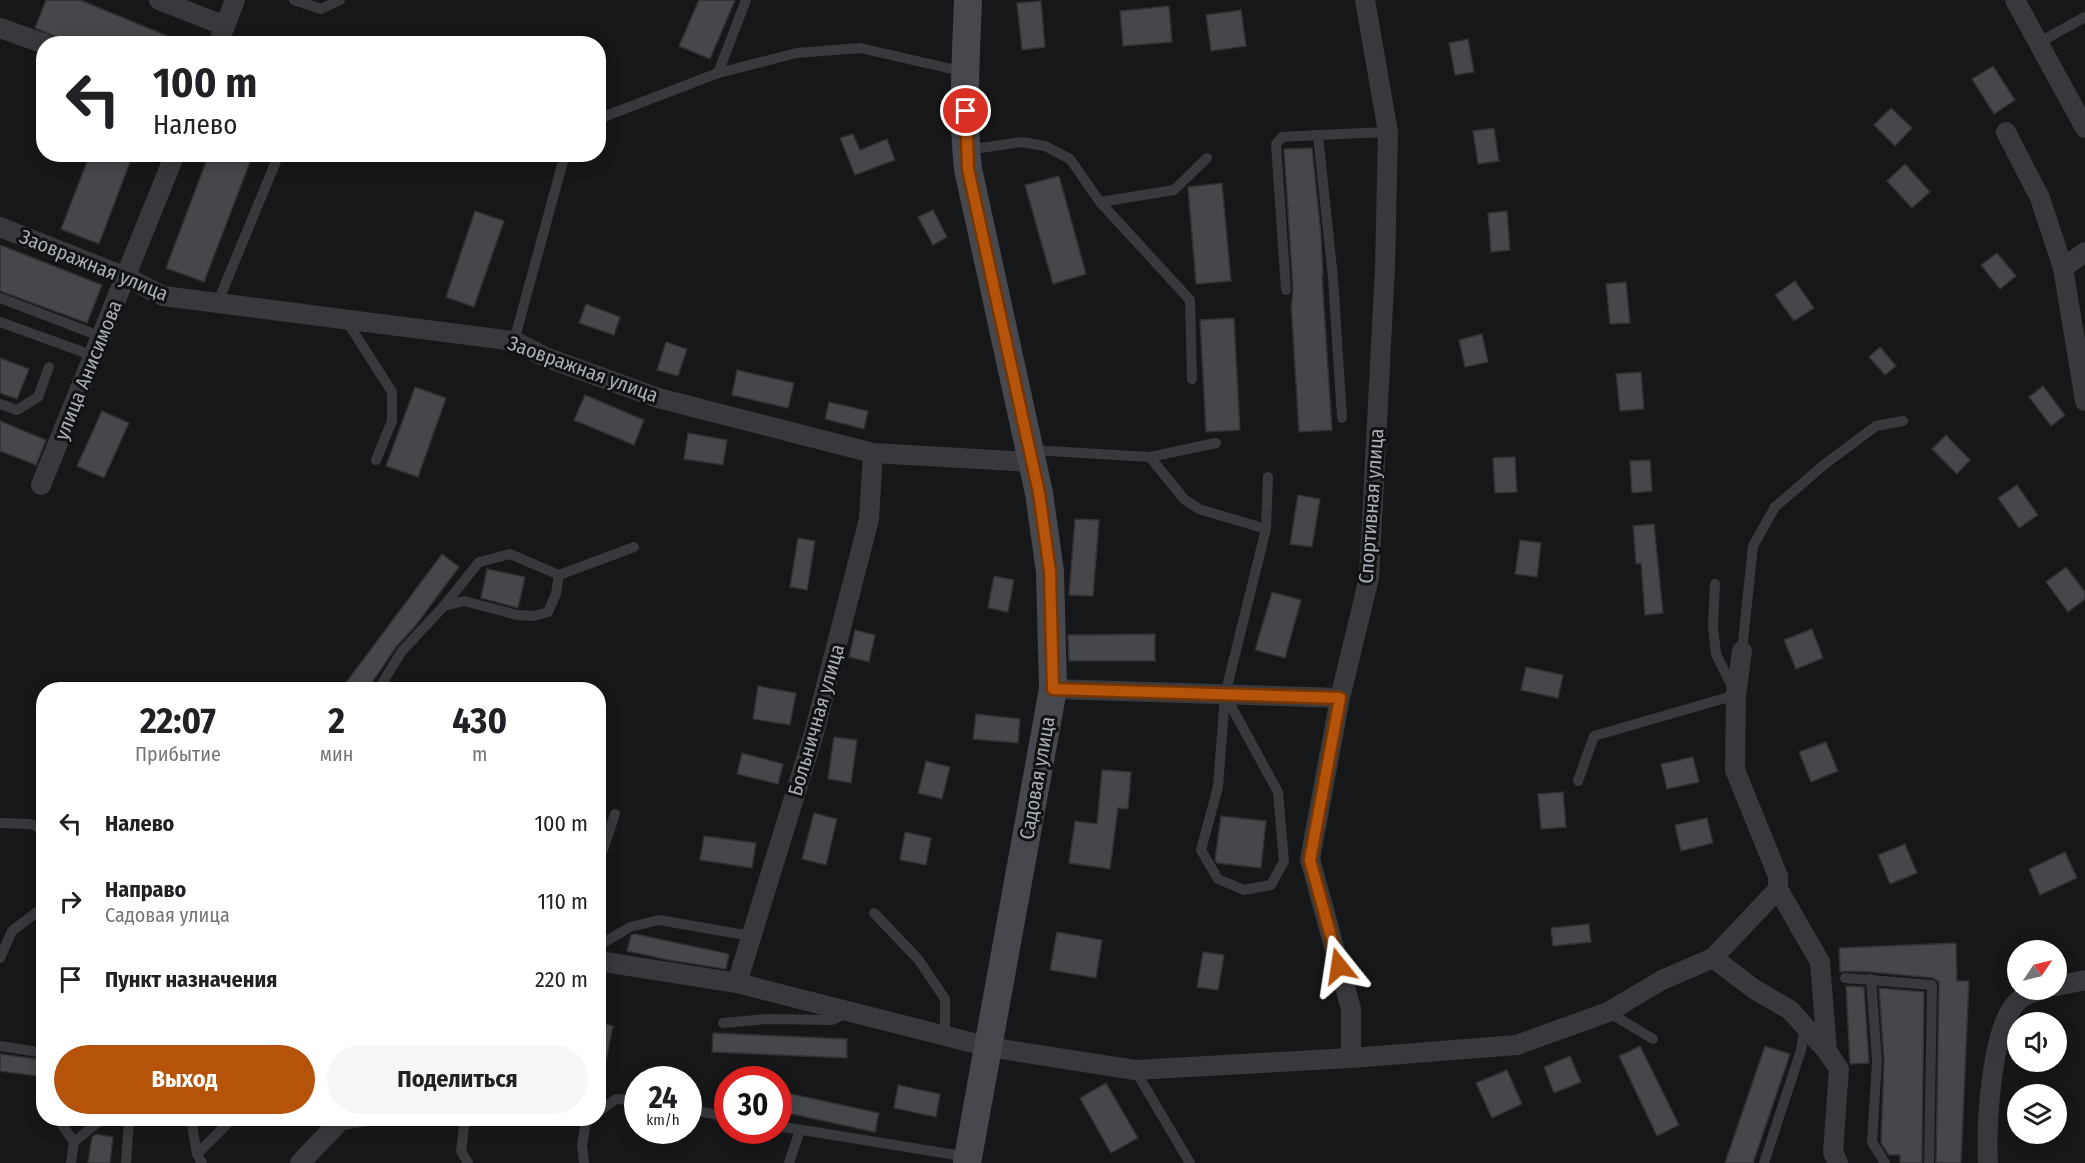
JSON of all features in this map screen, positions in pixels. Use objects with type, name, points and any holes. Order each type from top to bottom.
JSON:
[{"type":"street","points":[[159,0],[222,35],[235,0]]},
{"type":"street","name":"Садовая улица","points":[[968,0],[965,72],[968,169],[1039,493],[1050,572],[1053,689],[968,1160]]},
{"type":"street","name":"Спортивная улица","points":[[1351,1058],[1351,1009],[1310,860],[1340,698],[1369,578],[1385,267],[1388,132],[1365,0]]},
{"type":"street","points":[[2015,0],[2085,128]]},
{"type":"street","points":[[0,28],[36,41]]},
{"type":"street","points":[[2006,132],[2040,198],[2062,268],[2085,401]]},
{"type":"street","name":"улица Анисимова","points":[[40,485],[172,162]]},
{"type":"street","name":"Заовражная улица","points":[[0,227],[126,277],[164,296],[514,341],[545,357],[658,398],[873,453],[1030,456]]},
{"type":"street","points":[[2062,268],[2085,252]]},
{"type":"street","name":"Больничная улица","points":[[736,982],[814,733],[869,519],[873,453]]},
{"type":"street","points":[[1742,651],[1736,696],[1735,770],[1778,876],[1778,889],[1820,962],[1827,1051]]},
{"type":"street","points":[[1053,689],[1340,698]]},
{"type":"street","points":[[606,962],[736,982],[988,1047],[1135,1070],[1351,1058],[1517,1045],[1608,1012],[1662,980],[1713,958],[1778,889]]},
{"type":"street","points":[[1713,958],[1754,989],[1790,1010],[1827,1051],[1839,1069],[1833,1152],[1838,1163]]},
{"type":"street","points":[[2067,984],[2085,980]]},
{"type":"street","points":[[1988,1163],[1986,1138],[1996,1050],[2007,1016],[2019,1000]]},
{"type":"street","points":[[300,1163],[336,1126]]},
{"type":"lane","points":[[294,0],[321,9],[340,0]]},
{"type":"lane","points":[[718,73],[746,0]]},
{"type":"lane","points":[[2038,43],[2085,17]]},
{"type":"lane","points":[[606,116],[718,73],[797,53],[860,48],[965,72]]},
{"type":"lane","points":[[1286,290],[1276,144],[1282,137],[1388,132]]},
{"type":"lane","points":[[1318,135],[1332,278],[1342,418]]},
{"type":"lane","points":[[966,150],[1021,142],[1045,146],[1070,159],[1100,202],[1190,300],[1192,380]]},
{"type":"lane","points":[[1100,202],[1174,190],[1206,158]]},
{"type":"lane","points":[[218,304],[276,162]]},
{"type":"lane","points":[[514,341],[563,162]]},
{"type":"lane","points":[[0,298],[102,337]]},
{"type":"lane","points":[[346,319],[392,392],[392,421],[376,460]]},
{"type":"lane","points":[[0,322],[93,356]]},
{"type":"lane","points":[[0,404],[17,411],[38,396],[49,366]]},
{"type":"lane","points":[[1742,651],[1753,546],[1775,507],[1875,426],[1903,421]]},
{"type":"lane","points":[[1030,456],[1150,457],[1216,442]]},
{"type":"lane","points":[[1150,457],[1184,499],[1191,504],[1266,529]]},
{"type":"lane","points":[[1225,695],[1278,792],[1284,861],[1271,885],[1244,890],[1218,879],[1201,850],[1218,787],[1225,695],[1266,529],[1268,477]]},
{"type":"lane","points":[[383,682],[402,651],[444,606],[479,562],[510,554],[559,575],[634,547]]},
{"type":"lane","points":[[444,606],[464,601],[517,615],[534,616],[548,612],[559,575]]},
{"type":"lane","points":[[1578,781],[1594,736],[1736,696],[1716,654],[1713,626],[1715,584]]},
{"type":"lane","points":[[606,841],[615,814]]},
{"type":"lane","points":[[0,823],[36,827]]},
{"type":"lane","points":[[0,958],[12,931],[36,913]]},
{"type":"lane","points":[[874,913],[918,959],[945,999],[945,1036]]},
{"type":"lane","points":[[606,941],[630,927],[659,920],[751,936]]},
{"type":"lane","points":[[1845,978],[1932,985],[1929,1163]]},
{"type":"lane","points":[[1871,980],[1878,1061],[1872,1142],[1885,1163]]},
{"type":"lane","points":[[723,1023],[767,1019],[832,1020],[846,1011]]},
{"type":"lane","points":[[1608,1012],[1653,1039]]},
{"type":"lane","points":[[1764,1163],[1801,1050],[1805,1028]]},
{"type":"lane","points":[[0,1046],[36,1052]]},
{"type":"lane","points":[[1135,1070],[1190,1163]]},
{"type":"lane","points":[[606,1106],[616,1099],[624,1099]]},
{"type":"lane","points":[[63,1126],[74,1142]]},
{"type":"lane","points":[[71,1163],[74,1142],[93,1126]]},
{"type":"lane","points":[[126,1163],[129,1126]]},
{"type":"lane","points":[[192,1126],[199,1159]]},
{"type":"lane","points":[[199,1159],[226,1126]]},
{"type":"lane","points":[[464,1126],[461,1151],[468,1163]]},
{"type":"lane","points":[[584,1163],[582,1145],[585,1126]]},
{"type":"lane","points":[[792,1129],[928,1157],[968,1160]]},
{"type":"lane","points":[[789,1163],[800,1130]]},
{"type":"building","points":[[46,0],[80,0],[168,36],[54,36],[35,28]]},
{"type":"building","points":[[699,0],[735,0],[710,59],[679,46]]},
{"type":"building","points":[[1041,1],[1045,47],[1022,50],[1017,3]]},
{"type":"building","points":[[1169,6],[1172,42],[1123,46],[1120,11]]},
{"type":"building","points":[[1241,10],[1246,46],[1211,51],[1206,15]]},
{"type":"building","points":[[1468,39],[1474,72],[1455,75],[1449,43]]},
{"type":"building","points":[[1993,66],[2015,100],[1994,114],[1972,79]]},
{"type":"building","points":[[1891,108],[1912,128],[1895,146],[1874,125]]},
{"type":"building","points":[[1494,128],[1499,161],[1478,164],[1473,131]]},
{"type":"building","points":[[853,134],[860,150],[887,139],[895,160],[855,175],[840,138]]},
{"type":"building","points":[[1312,148],[1321,235],[1332,430],[1299,432],[1284,149]]},
{"type":"building","points":[[87,162],[130,162],[99,244],[61,229]]},
{"type":"building","points":[[206,162],[250,162],[204,282],[166,268]]},
{"type":"building","points":[[1905,164],[1930,192],[1912,208],[1887,181]]},
{"type":"building","points":[[1059,176],[1086,274],[1053,284],[1025,185]]},
{"type":"building","points":[[1222,183],[1231,281],[1196,284],[1188,187]]},
{"type":"building","points":[[933,210],[947,237],[933,245],[918,217]]},
{"type":"building","points":[[475,211],[504,221],[474,307],[446,297]]},
{"type":"building","points":[[1507,211],[1510,250],[1491,252],[1488,213]]},
{"type":"building","points":[[0,245],[102,285],[87,323],[0,291]]},
{"type":"building","points":[[1997,253],[2016,276],[2000,289],[1981,265]]},
{"type":"building","points":[[1795,281],[1814,308],[1794,321],[1775,295]]},
{"type":"building","points":[[1626,282],[1630,323],[1610,324],[1606,284]]},
{"type":"building","points":[[586,304],[620,317],[614,335],[579,323]]},
{"type":"building","points":[[1234,318],[1240,430],[1206,432],[1200,320]]},
{"type":"building","points":[[1482,334],[1488,362],[1465,367],[1459,340]]},
{"type":"building","points":[[666,342],[687,349],[678,376],[657,370]]},
{"type":"building","points":[[1880,347],[1896,366],[1885,375],[1869,357]]},
{"type":"building","points":[[0,358],[29,369],[17,399],[0,393]]},
{"type":"building","points":[[737,370],[794,383],[788,408],[732,395]]},
{"type":"building","points":[[1641,372],[1644,409],[1620,411],[1616,374]]},
{"type":"building","points":[[2043,386],[2065,415],[2051,426],[2029,397]]},
{"type":"building","points":[[415,387],[446,398],[418,477],[386,466]]},
{"type":"building","points":[[585,395],[644,420],[634,445],[574,420]]},
{"type":"building","points":[[829,402],[868,411],[864,429],[825,419]]},
{"type":"building","points":[[102,411],[129,423],[104,478],[77,466]]},
{"type":"building","points":[[0,421],[46,440],[36,465],[0,451]]},
{"type":"building","points":[[688,433],[727,440],[723,465],[684,459]]},
{"type":"building","points":[[1946,435],[1970,460],[1957,474],[1932,449]]},
{"type":"building","points":[[1515,457],[1517,492],[1495,493],[1493,458]]},
{"type":"building","points":[[1650,460],[1652,491],[1632,493],[1630,461]]},
{"type":"building","points":[[2017,485],[2038,515],[2019,528],[1998,498]]},
{"type":"building","points":[[1298,495],[1320,499],[1312,547],[1290,544]]},
{"type":"building","points":[[1075,519],[1099,520],[1093,596],[1069,595]]},
{"type":"building","points":[[1654,524],[1663,613],[1645,615],[1641,563],[1636,564],[1633,526]]},
{"type":"building","points":[[798,538],[815,541],[807,590],[790,587]]},
{"type":"building","points":[[1520,540],[1541,543],[1537,577],[1515,574]]},
{"type":"building","points":[[442,554],[459,567],[416,625],[396,647],[372,682],[346,682]]},
{"type":"building","points":[[2066,567],[2085,592],[2085,599],[2068,612],[2046,582]]},
{"type":"building","points":[[487,569],[525,577],[518,608],[481,598]]},
{"type":"building","points":[[994,576],[1014,580],[1008,612],[988,608]]},
{"type":"building","points":[[1272,592],[1301,600],[1285,658],[1255,650]]},
{"type":"building","points":[[1812,629],[1823,658],[1796,669],[1784,640]]},
{"type":"building","points":[[855,630],[875,635],[869,662],[849,657]]},
{"type":"building","points":[[1155,634],[1155,661],[1069,661],[1068,635]]},
{"type":"building","points":[[1526,667],[1563,675],[1558,698],[1521,690]]},
{"type":"building","points":[[758,686],[796,693],[790,725],[753,719]]},
{"type":"building","points":[[976,714],[1020,719],[1018,743],[973,739]]},
{"type":"building","points":[[834,737],[857,740],[851,783],[828,779]]},
{"type":"building","points":[[1826,742],[1838,771],[1811,782],[1799,752]]},
{"type":"building","points":[[742,753],[783,764],[778,784],[737,774]]},
{"type":"building","points":[[1693,757],[1699,782],[1667,789],[1661,764]]},
{"type":"building","points":[[926,761],[950,767],[942,799],[918,793]]},
{"type":"building","points":[[1102,770],[1131,772],[1128,809],[1118,808],[1110,869],[1069,863],[1075,821],[1097,824]]},
{"type":"building","points":[[1563,792],[1566,827],[1541,829],[1538,794]]},
{"type":"building","points":[[814,813],[837,819],[826,865],[802,859]]},
{"type":"building","points":[[1221,816],[1266,821],[1261,868],[1217,863],[1215,860]]},
{"type":"building","points":[[1707,818],[1713,843],[1681,851],[1675,825]]},
{"type":"building","points":[[905,832],[931,838],[926,865],[900,860]]},
{"type":"building","points":[[704,836],[756,843],[752,868],[700,860]]},
{"type":"building","points":[[1905,844],[1917,873],[1890,884],[1878,855]]},
{"type":"building","points":[[2065,852],[2077,878],[2040,895],[2029,869]]},
{"type":"building","points":[[1589,924],[1591,942],[1553,946],[1551,928]]},
{"type":"building","points":[[1057,932],[1102,940],[1096,978],[1050,970]]},
{"type":"building","points":[[631,935],[729,954],[726,969],[627,951]]},
{"type":"building","points":[[1956,943],[1957,981],[1969,981],[1961,1163],[1936,1163],[1939,982],[1933,978],[1871,972],[1840,972],[1839,948]]},
{"type":"building","points":[[1203,952],[1224,955],[1218,990],[1197,987]]},
{"type":"building","points":[[1846,986],[1864,987],[1869,1063],[1850,1064]]},
{"type":"building","points":[[1879,988],[1924,992],[1922,1163],[1900,1163],[1900,1155],[1889,1155],[1881,1143],[1884,1061]]},
{"type":"building","points":[[606,1024],[613,1026],[606,1061]]},
{"type":"building","points":[[713,1033],[847,1039],[847,1058],[712,1052]]},
{"type":"building","points":[[1640,1046],[1679,1125],[1657,1136],[1619,1056]]},
{"type":"building","points":[[1765,1046],[1790,1054],[1753,1163],[1725,1163]]},
{"type":"building","points":[[0,1054],[36,1059],[36,1076],[0,1071]]},
{"type":"building","points":[[1570,1056],[1581,1082],[1554,1093],[1544,1067]]},
{"type":"building","points":[[1507,1070],[1522,1104],[1492,1118],[1476,1083]]},
{"type":"building","points":[[1106,1083],[1138,1138],[1111,1153],[1080,1098]]},
{"type":"building","points":[[898,1085],[940,1094],[936,1117],[894,1108]]},
{"type":"building","points":[[792,1094],[879,1113],[875,1132],[792,1114]]},
{"type":"building","points":[[96,1134],[113,1137],[110,1163],[88,1163],[92,1137]]},
{"type":"route","points":[[966,111],[968,169],[1039,493],[1050,572],[1053,689],[1340,698],[1310,860],[1339,966]]}]
